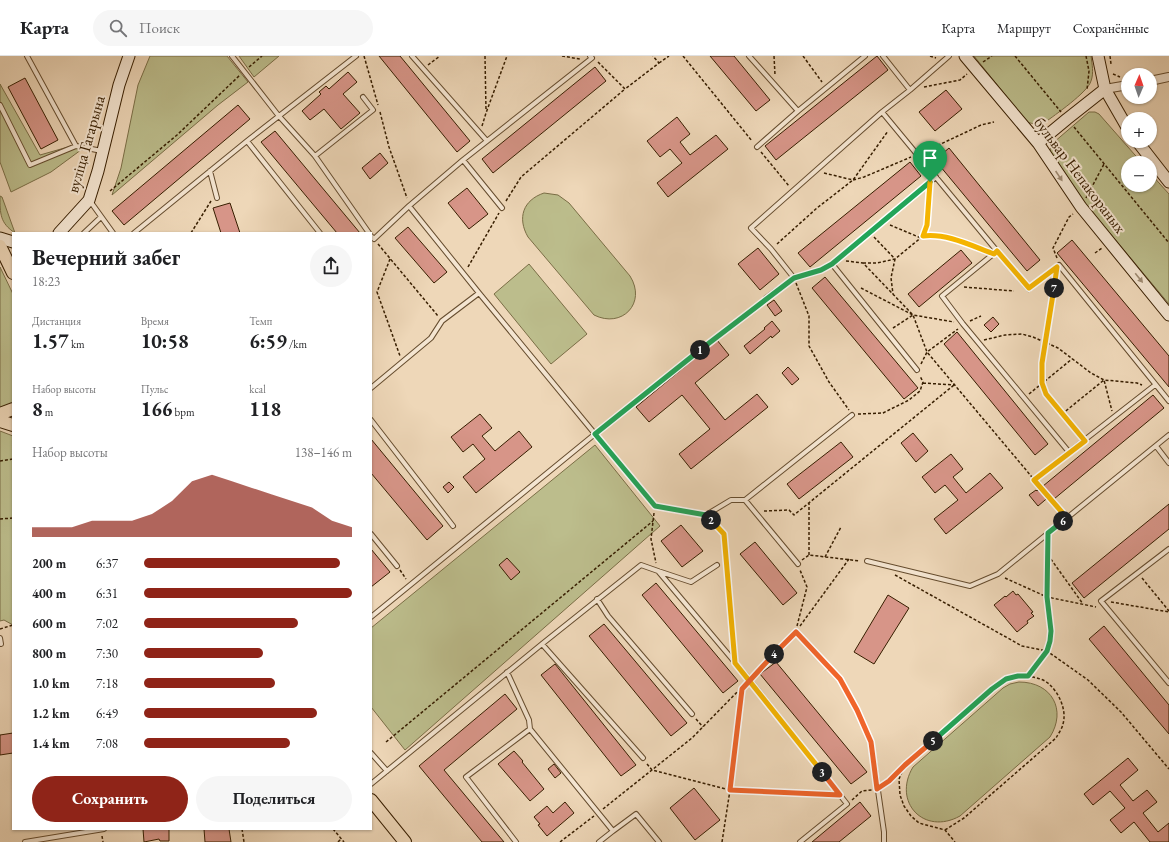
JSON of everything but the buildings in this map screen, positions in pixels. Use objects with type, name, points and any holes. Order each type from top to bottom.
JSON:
[{"type":"main road","name":"вуліца Гагарына","points":[[60,232],[89,200],[119,85],[129,56]]},
{"type":"main road","name":"бульвар Непакораных","points":[[965,56],[1038,144],[1081,207],[1169,315]]},
{"type":"main road","points":[[1098,56],[1105,90],[1121,117]]},
{"type":"main road","points":[[1038,144],[1067,119],[1105,90]]},
{"type":"main road","points":[[1142,148],[1169,182]]},
{"type":"main road","points":[[0,238],[12,242]]},
{"type":"main road","points":[[0,246],[12,270]]},
{"type":"main road","points":[[0,414],[12,410]]},
{"type":"main road","points":[[0,421],[12,425]]},
{"type":"main road","points":[[372,801],[405,842]]},
{"type":"street","points":[[1157,80],[1169,77]]},
{"type":"street","points":[[1105,90],[1121,84]]},
{"type":"lane","points":[[27,56],[76,146]]},
{"type":"lane","points":[[232,56],[278,115],[315,156],[368,232]]},
{"type":"lane","points":[[135,232],[278,115],[356,56]]},
{"type":"lane","points":[[412,56],[487,141]]},
{"type":"lane","points":[[372,237],[463,160],[592,58],[590,56]]},
{"type":"lane","points":[[749,56],[798,111]]},
{"type":"lane","points":[[757,147],[865,56]]},
{"type":"lane","points":[[883,56],[910,90]]},
{"type":"lane","points":[[766,298],[794,278],[771,249],[751,228],[814,171],[949,56]]},
{"type":"lane","points":[[315,156],[373,110],[363,97]]},
{"type":"lane","points":[[0,105],[30,165],[76,146],[103,151]]},
{"type":"lane","points":[[882,112],[918,154],[995,253],[1029,288],[1059,265],[1154,385],[1169,401]]},
{"type":"lane","points":[[247,140],[319,232]]},
{"type":"lane","points":[[463,160],[502,208]]},
{"type":"lane","points":[[210,171],[217,198]]},
{"type":"lane","points":[[917,370],[832,264],[936,177]]},
{"type":"lane","points":[[89,200],[112,232]]},
{"type":"lane","points":[[409,206],[655,506],[706,515],[724,534]]},
{"type":"lane","points":[[85,232],[101,217]]},
{"type":"lane","points":[[995,253],[942,296],[1069,452]]},
{"type":"lane","points":[[372,387],[431,338],[442,321],[479,292]]},
{"type":"lane","points":[[1046,470],[1085,441],[1154,385]]},
{"type":"lane","points":[[706,515],[731,500],[745,500],[852,415]]},
{"type":"lane","points":[[372,421],[453,526]]},
{"type":"lane","points":[[372,616],[595,434]]},
{"type":"lane","points":[[867,561],[970,586],[998,574],[1169,436]]},
{"type":"lane","points":[[1156,446],[1169,463]]},
{"type":"lane","points":[[745,500],[798,564]]},
{"type":"lane","points":[[372,535],[397,566]]},
{"type":"lane","points":[[1169,549],[1102,601],[1169,682]]},
{"type":"lane","points":[[372,783],[597,599],[641,565],[691,582],[717,565]]},
{"type":"lane","points":[[658,571],[749,679],[847,804],[800,842]]},
{"type":"lane","points":[[597,599],[608,616],[692,714]]},
{"type":"lane","points":[[796,632],[840,679],[857,710],[871,742],[884,832],[884,842]]},
{"type":"lane","points":[[0,638],[1,644]]},
{"type":"lane","points":[[542,644],[643,758]]},
{"type":"lane","points":[[507,672],[529,720],[530,729],[613,831]]},
{"type":"lane","points":[[516,842],[466,777],[530,729]]},
{"type":"lane","points":[[372,754],[387,771]]},
{"type":"lane","points":[[599,842],[636,814],[659,842]]},
{"type":"lane","points":[[25,842],[98,830]]},
{"type":"path","points":[[110,191],[177,135],[244,71],[262,56]]},
{"type":"path","points":[[364,56],[390,147],[409,206]]},
{"type":"path","points":[[423,69],[440,56]]},
{"type":"path","points":[[485,56],[486,113]]},
{"type":"path","points":[[480,134],[507,56]]},
{"type":"path","points":[[653,56],[659,63]]},
{"type":"path","points":[[464,274],[521,177],[625,89],[669,56]]},
{"type":"path","points":[[683,56],[793,190]]},
{"type":"path","points":[[774,56],[776,85]]},
{"type":"path","points":[[803,56],[826,88]]},
{"type":"path","points":[[1015,56],[1169,243]]},
{"type":"path","points":[[1086,56],[1089,72],[1087,92]]},
{"type":"path","points":[[1110,56],[1112,68]]},
{"type":"path","points":[[598,62],[625,89]]},
{"type":"path","points":[[910,90],[960,80],[975,68]]},
{"type":"path","points":[[1113,74],[1121,79]]},
{"type":"path","points":[[814,171],[853,180],[864,177],[981,126],[994,122]]},
{"type":"path","points":[[771,249],[817,208],[853,180],[870,158],[892,124]]},
{"type":"path","points":[[922,237],[927,225],[930,182]]},
{"type":"path","points":[[192,232],[216,193]]},
{"type":"path","points":[[883,222],[922,237]]},
{"type":"path","points":[[870,232],[895,259]]},
{"type":"path","points":[[836,261],[877,263],[895,259],[922,237],[932,235],[955,240],[995,253]]},
{"type":"path","points":[[372,237],[442,321]]},
{"type":"path","points":[[390,259],[377,292],[402,362]]},
{"type":"path","points":[[892,294],[891,278],[895,259]]},
{"type":"path","points":[[863,263],[913,315],[927,352],[1067,518]]},
{"type":"path","points":[[832,264],[821,270],[794,278],[809,316],[809,346],[829,382],[852,415]]},
{"type":"path","points":[[1057,267],[1042,363],[1042,383],[1046,394],[1085,441]]},
{"type":"path","points":[[844,279],[913,315],[964,324]]},
{"type":"path","points":[[953,286],[1014,291]]},
{"type":"path","points":[[595,434],[715,337],[766,298]]},
{"type":"path","points":[[887,332],[913,315]]},
{"type":"path","points":[[978,342],[1005,335],[1022,334],[1058,348],[1104,380],[1138,383],[1149,389]]},
{"type":"path","points":[[1024,398],[1072,359]]},
{"type":"path","points":[[1062,414],[1104,380]]},
{"type":"path","points":[[1104,380],[1114,418]]},
{"type":"path","points":[[923,382],[954,384]]},
{"type":"path","points":[[754,511],[790,510],[794,515],[954,384]]},
{"type":"path","points":[[0,461],[12,459]]},
{"type":"path","points":[[1034,480],[1046,470]]},
{"type":"path","points":[[809,502],[809,555]]},
{"type":"path","points":[[0,519],[12,518]]},
{"type":"path","points":[[386,742],[653,521],[652,539],[658,571]]},
{"type":"path","points":[[825,557],[842,527]]},
{"type":"path","points":[[1028,676],[1047,651],[1050,641],[1051,631],[1047,597],[1048,533]]},
{"type":"path","points":[[724,534],[735,663]]},
{"type":"path","points":[[796,632],[806,587],[798,564],[809,555],[867,561]]},
{"type":"path","points":[[1048,555],[1083,604]]},
{"type":"path","points":[[560,842],[692,738],[742,689],[749,679],[796,632],[848,559]]},
{"type":"path","points":[[397,566],[411,585]]},
{"type":"path","points":[[893,574],[1022,646],[1047,651],[1088,680],[1121,712],[1169,768]]},
{"type":"path","points":[[998,574],[1047,597],[1108,609]]},
{"type":"path","points":[[1138,574],[1169,611]]},
{"type":"path","points":[[1102,601],[1169,611]]},
{"type":"path","points":[[0,629],[12,624]]},
{"type":"path","points":[[847,804],[862,791],[877,789],[889,781],[905,765],[992,689],[1006,679],[1018,676],[1028,676],[1038,678],[1049,684],[1059,696],[1063,708],[1064,724],[1056,738],[964,818],[945,830]]},
{"type":"path","points":[[722,842],[742,689]]},
{"type":"path","points":[[692,714],[703,727]]},
{"type":"path","points":[[905,765],[899,779],[900,795],[904,806],[911,816],[920,823],[945,830],[955,842]]},
{"type":"path","points":[[652,770],[730,790],[840,795]]},
{"type":"path","points":[[242,830],[244,842]]},
{"type":"path","points":[[334,830],[344,842]]},
{"type":"path","points":[[338,842],[342,839]]},
{"type":"green space","points":[[150,56],[227,56],[248,82],[218,105],[112,195],[121,168],[138,85]]},
{"type":"green space","points":[[239,56],[279,56],[254,77]]},
{"type":"green space","points":[[974,56],[1091,56],[1092,78],[1089,86],[1063,109],[1044,123],[1033,124],[1027,122]]},
{"type":"green space","points":[[0,84],[40,155],[89,141],[85,147],[51,172],[11,192],[0,162]]},
{"type":"green space","points":[[1089,112],[1095,112],[1099,114],[1121,139],[1121,148],[1129,148],[1136,156],[1121,156],[1121,192],[1157,192],[1157,181],[1169,194],[1169,304],[1052,164],[1049,158],[1053,143]]},
{"type":"green space","points":[[544,193],[558,195],[569,203],[630,276],[634,286],[635,295],[633,304],[629,311],[622,316],[614,319],[594,315],[528,237],[523,223],[524,210],[531,200]]},
{"type":"green space","points":[[0,196],[2,197],[15,232],[6,226],[2,218]]},
{"type":"green space","points":[[529,264],[587,334],[551,364],[494,294]]},
{"type":"green space","points":[[0,267],[12,292],[12,403],[0,409]]},
{"type":"green space","points":[[0,431],[12,436],[12,624],[4,620],[0,621]]},
{"type":"green space","points":[[595,445],[660,526],[405,750],[372,708],[372,627]]},
{"type":"green space","points":[[1019,682],[1031,683],[1040,687],[1048,692],[1053,699],[1057,717],[1055,727],[1050,737],[960,816],[947,821],[935,822],[924,819],[915,812],[909,803],[906,792],[908,780],[913,767],[1003,688],[1010,684]]},
{"type":"route","points":[[930,182],[832,264],[821,270],[794,278],[715,337],[595,434],[655,506],[706,515],[724,534],[735,663],[749,679],[840,795],[730,790],[742,689],[749,679],[796,632],[840,679],[857,710],[871,742],[877,789],[889,781],[905,765],[992,689],[1006,679],[1018,676],[1028,676],[1047,651],[1051,631],[1047,597],[1048,533],[1067,518],[1034,480],[1085,441],[1046,394],[1042,383],[1042,363],[1057,267],[1029,288],[997,251],[994,254],[955,240],[932,235],[923,236],[927,225],[930,182]]}]
